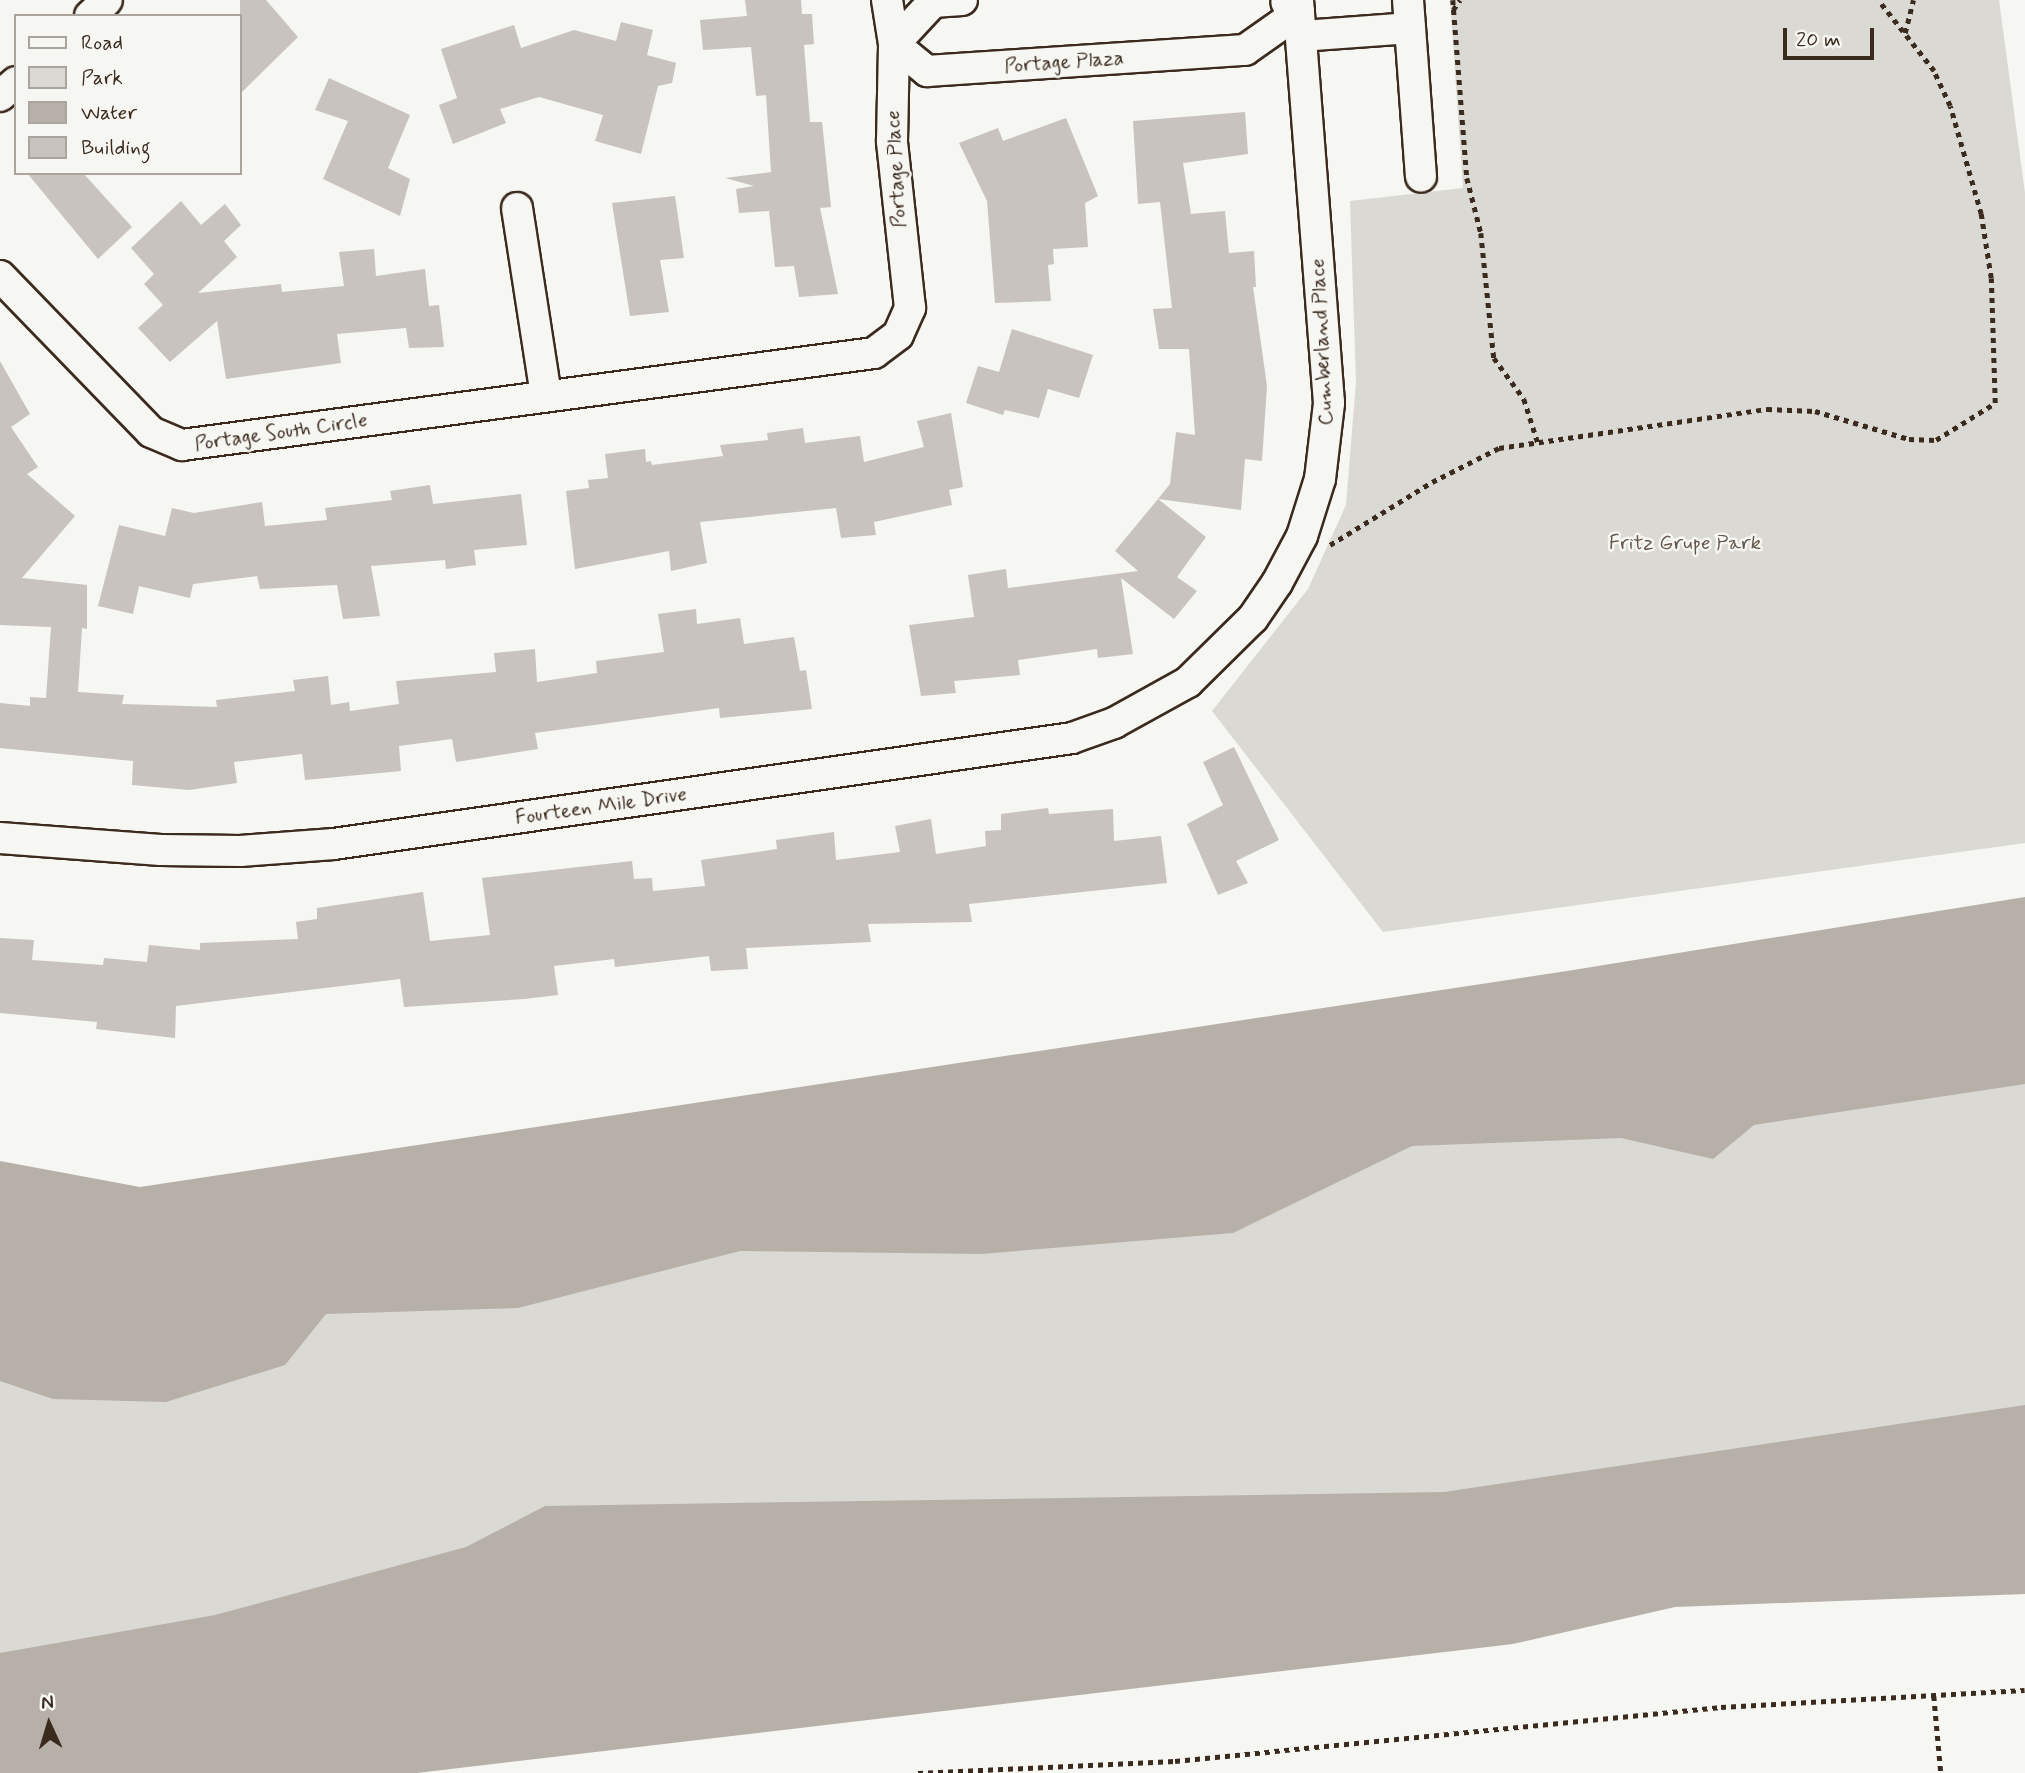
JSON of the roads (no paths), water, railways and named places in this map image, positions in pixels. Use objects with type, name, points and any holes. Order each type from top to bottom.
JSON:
[{"type":"street","points":[[92,14],[107,0]]},
{"type":"street","name":"Portage Place","points":[[887,0],[894,44],[892,141],[910,307],[898,335]]},
{"type":"street","points":[[894,44],[933,2],[962,0]]},
{"type":"street","points":[[1295,12],[1409,14],[1421,177]]},
{"type":"street","name":"Portage Plaza","points":[[894,44],[927,71],[1245,50],[1295,12]]},
{"type":"street","name":"Cumberland Place","points":[[1188,682],[1253,618],[1287,563],[1320,479],[1329,403],[1295,12]]},
{"type":"street","points":[[0,96],[14,84]]},
{"type":"street","points":[[517,208],[546,395]]},
{"type":"street","name":"Portage South Circle","points":[[0,276],[151,432],[182,445],[546,395],[874,354],[898,335]]},
{"type":"street","name":"Fourteen Mile Drive","points":[[0,838],[161,850],[240,851],[334,844],[1072,738],[1115,723],[1188,682]]},
{"type":"water","points":[[2025,897],[2025,1084],[1754,1125],[1713,1159],[1621,1138],[1412,1146],[1233,1233],[981,1254],[740,1251],[518,1308],[326,1314],[285,1365],[166,1402],[53,1399],[0,1381],[0,1161],[140,1187],[1567,971]]},
{"type":"water","points":[[2025,1405],[2025,1594],[1675,1607],[1513,1644],[417,1773],[0,1773],[0,1653],[215,1615],[466,1547],[545,1506],[1444,1492]]},
{"type":"park label","name":"Fritz Grupe Park","points":[[1685,543]]}]
